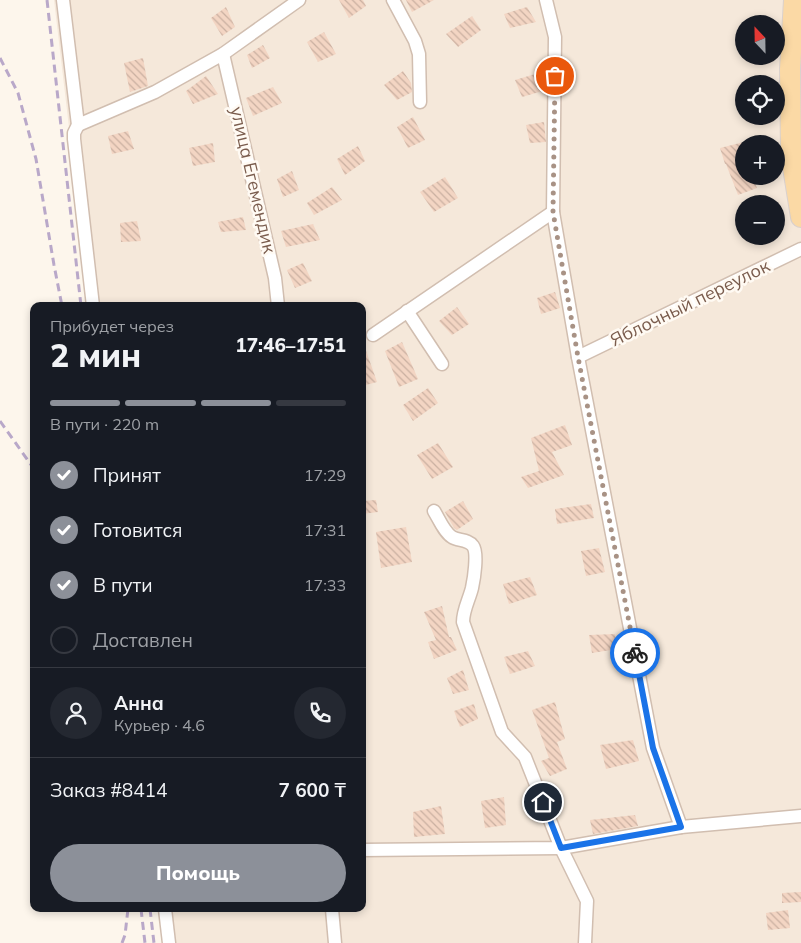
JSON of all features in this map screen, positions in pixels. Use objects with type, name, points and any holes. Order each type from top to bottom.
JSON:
[{"type":"main road","points":[[794,0],[790,69],[791,155],[801,217]]},
{"type":"street","points":[[63,0],[78,125],[74,133],[74,139],[94,302]]},
{"type":"street","points":[[78,125],[155,92],[223,54],[299,0]]},
{"type":"street","points":[[393,0],[415,41],[419,54],[420,102]]},
{"type":"street","points":[[546,0],[555,37],[553,212],[578,357],[653,748],[681,827]]},
{"type":"street","name":"улица Егемендик","points":[[223,54],[276,278],[278,302]]},
{"type":"street","points":[[373,334],[553,212]]},
{"type":"street","name":"Яблочный переулок","points":[[578,357],[801,249]]},
{"type":"street","points":[[407,311],[442,364]]},
{"type":"street","points":[[434,511],[446,531],[452,537],[471,543],[475,549],[472,588],[463,614],[463,622],[502,732],[525,757],[561,848],[587,901],[585,943]]},
{"type":"street","points":[[366,850],[561,848],[681,827],[801,816]]},
{"type":"street","points":[[165,912],[168,943]]},
{"type":"street","points":[[332,912],[335,943]]},
{"type":"shaded area","points":[[54,0],[801,0],[801,943],[165,943],[161,912],[366,912],[366,302],[90,302]]},
{"type":"building","points":[[339,0],[363,0],[366,6],[349,18]]},
{"type":"building","points":[[406,0],[434,0],[412,12]]},
{"type":"building","points":[[226,7],[235,27],[222,36],[211,18]]},
{"type":"building","points":[[527,7],[536,22],[510,28],[504,14]]},
{"type":"building","points":[[472,16],[481,30],[458,47],[446,34]]},
{"type":"building","points":[[324,32],[336,54],[318,62],[307,42]]},
{"type":"building","points":[[263,45],[270,58],[252,68],[247,55]]},
{"type":"building","points":[[143,58],[148,86],[130,92],[124,63]]},
{"type":"building","points":[[403,71],[411,83],[412,92],[397,100],[384,85]]},
{"type":"building","points":[[542,72],[546,90],[522,97],[515,80]]},
{"type":"building","points":[[206,76],[218,94],[193,104],[186,91]]},
{"type":"building","points":[[273,87],[282,103],[253,116],[246,98]]},
{"type":"building","points":[[413,117],[425,140],[408,148],[397,127]]},
{"type":"building","points":[[544,122],[546,142],[530,143],[526,125]]},
{"type":"building","points":[[128,131],[134,149],[112,154],[108,136]]},
{"type":"building","points":[[213,143],[215,162],[193,166],[189,148]]},
{"type":"building","points":[[735,144],[735,185],[756,185],[757,188],[738,195],[720,148]]},
{"type":"building","points":[[358,146],[365,161],[345,175],[337,159]]},
{"type":"building","points":[[292,171],[299,190],[283,197],[277,179]]},
{"type":"building","points":[[445,177],[458,198],[434,212],[420,192]]},
{"type":"building","points":[[332,187],[342,200],[314,215],[307,203]]},
{"type":"building","points":[[243,217],[246,230],[221,232],[218,222]]},
{"type":"building","points":[[137,221],[141,241],[121,242],[120,223]]},
{"type":"building","points":[[313,224],[320,240],[286,247],[281,231]]},
{"type":"building","points":[[303,263],[312,281],[295,288],[287,270]]},
{"type":"building","points":[[555,292],[560,308],[541,314],[537,298]]},
{"type":"building","points":[[457,307],[469,324],[452,335],[439,321]]},
{"type":"building","points":[[402,342],[418,379],[399,387],[385,351]]},
{"type":"building","points":[[366,351],[377,382],[366,385]]},
{"type":"building","points":[[428,388],[438,403],[413,421],[403,405]]},
{"type":"building","points":[[565,425],[572,445],[552,452],[564,475],[528,488],[521,477],[539,471],[531,438]]},
{"type":"building","points":[[438,443],[453,467],[432,479],[417,455]]},
{"type":"building","points":[[376,500],[378,512],[366,514],[366,501]]},
{"type":"building","points":[[463,501],[473,519],[457,530],[445,512]]},
{"type":"building","points":[[591,504],[594,518],[557,524],[555,509]]},
{"type":"building","points":[[406,527],[412,562],[381,568],[376,532]]},
{"type":"building","points":[[599,548],[605,572],[586,576],[581,551]]},
{"type":"building","points":[[530,577],[537,595],[509,604],[503,584]]},
{"type":"building","points":[[442,606],[449,637],[451,637],[457,650],[434,659],[428,642],[436,640],[424,612]]},
{"type":"building","points":[[615,634],[617,649],[592,653],[589,635]]},
{"type":"building","points":[[528,651],[535,666],[510,674],[504,657]]},
{"type":"building","points":[[463,670],[469,690],[453,694],[447,678]]},
{"type":"building","points":[[555,702],[565,739],[557,742],[567,769],[550,776],[541,761],[549,758],[532,710]]},
{"type":"building","points":[[474,704],[478,719],[460,727],[454,711]]},
{"type":"building","points":[[633,740],[639,761],[606,769],[600,745]]},
{"type":"building","points":[[504,797],[506,825],[485,828],[481,801]]},
{"type":"building","points":[[441,806],[445,834],[414,837],[413,812]]},
{"type":"building","points":[[635,815],[638,826],[593,834],[590,820]]},
{"type":"building","points":[[801,892],[801,902],[782,903],[782,893]]},
{"type":"building","points":[[788,910],[790,928],[768,930],[766,913]]},
{"type":"railway","points":[[47,0],[81,302]]},
{"type":"railway","points":[[0,58],[18,93],[36,159],[61,302]]},
{"type":"railway","points":[[0,421],[30,463]]},
{"type":"railway","points":[[122,943],[125,935],[128,912]]},
{"type":"railway","points":[[141,912],[145,943]]},
{"type":"railway","points":[[150,912],[154,943]]},
{"type":"way so far","points":[[555,76],[553,212],[578,357],[635,653]]},
{"type":"route","points":[[543,802],[561,848],[681,827],[653,748],[635,653]]}]
